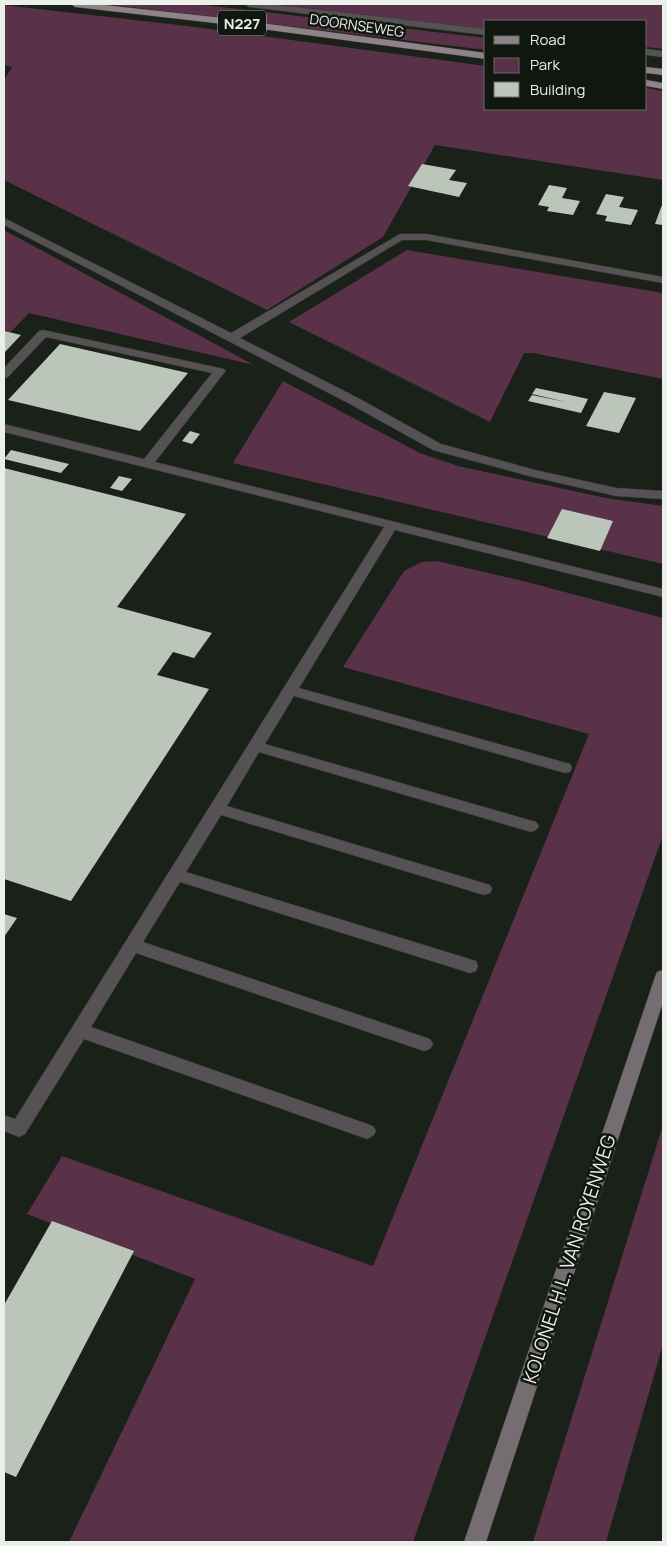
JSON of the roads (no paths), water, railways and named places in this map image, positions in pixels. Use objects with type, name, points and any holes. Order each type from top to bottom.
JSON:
[{"type":"main road","name":"DOORNSEWEG","points":[[75,4],[232,22],[484,56]]},
{"type":"main road","points":[[647,70],[663,72]]},
{"type":"main road","points":[[647,83],[663,86]]},
{"type":"street","name":"DOORNSEWEG","points":[[249,4],[484,32]]},
{"type":"street","points":[[647,52],[663,54]]},
{"type":"street","points":[[4,221],[438,446],[533,473],[616,492],[663,495]]},
{"type":"street","points":[[231,338],[400,237],[426,237],[663,280]]},
{"type":"street","points":[[4,375],[43,333],[220,371],[148,463]]},
{"type":"street","points":[[4,428],[663,593]]},
{"type":"street","points":[[4,1123],[19,1129],[392,525]]},
{"type":"street","points":[[290,690],[564,768]]},
{"type":"street","points":[[255,746],[531,826]]},
{"type":"street","points":[[216,808],[484,889]]},
{"type":"street","points":[[175,875],[470,966]]},
{"type":"street","points":[[132,945],[424,1044]]},
{"type":"street","name":"KOLONEL H.L. VAN ROYENWEG","points":[[475,1542],[663,977]]},
{"type":"street","points":[[79,1030],[367,1131]]}]
